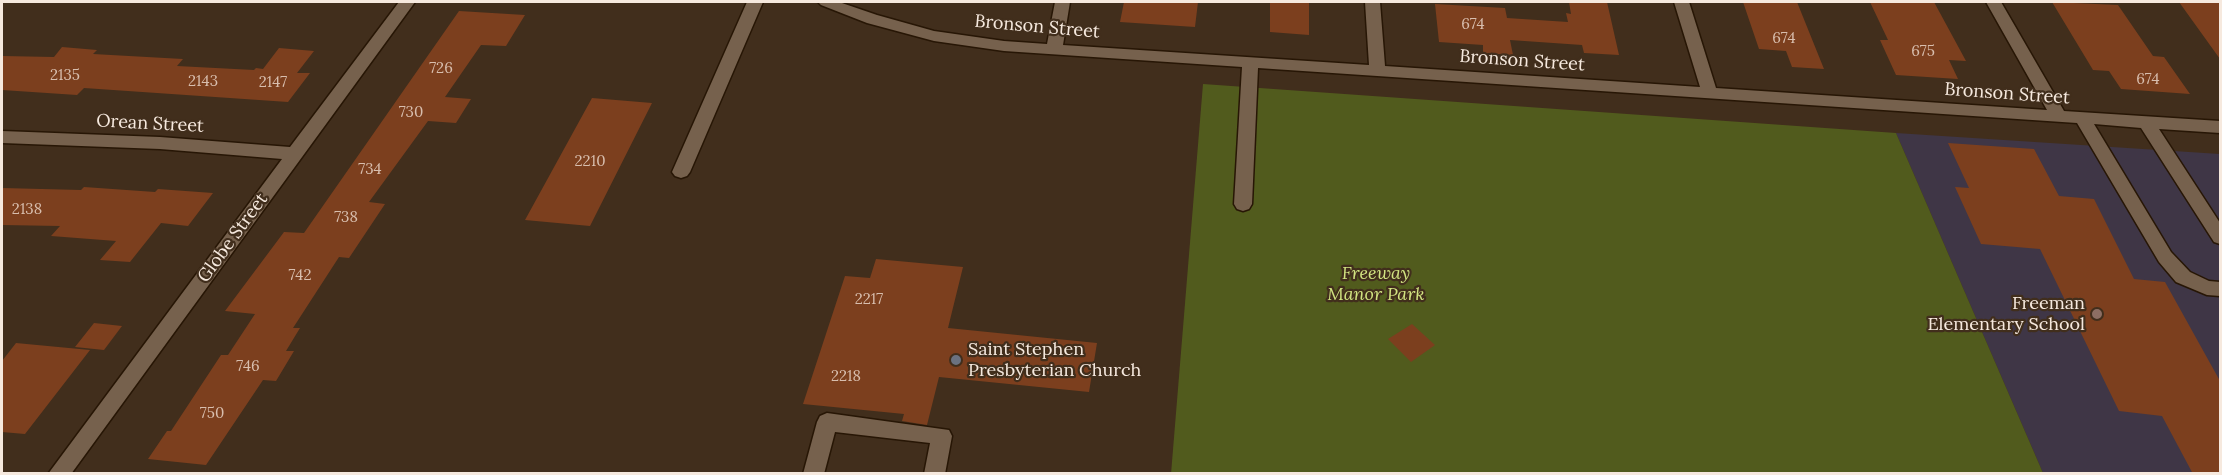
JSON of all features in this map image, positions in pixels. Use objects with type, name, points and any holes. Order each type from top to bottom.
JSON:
[{"type":"street","name":"Globe Street","points":[[58,474],[407,2]]},
{"type":"street","points":[[681,172],[755,2]]},
{"type":"street","name":"Bronson Street","points":[[826,2],[872,20],[934,36],[1004,46],[2220,127]]},
{"type":"street","points":[[1054,49],[1063,2]]},
{"type":"street","points":[[1373,2],[1377,71]]},
{"type":"street","points":[[1682,2],[1710,93]]},
{"type":"street","points":[[1994,2],[2059,117]]},
{"type":"street","points":[[1243,204],[1250,62]]},
{"type":"street","points":[[2082,118],[2165,257],[2183,277],[2207,288],[2220,289]]},
{"type":"street","points":[[2146,122],[2220,237]]},
{"type":"street","name":"Orean Street","points":[[2,137],[160,143],[295,154]]},
{"type":"street","points":[[813,474],[827,422],[942,436],[934,474]]},
{"type":"shaded area","name":"Freeman Elementary School","points":[[1896,133],[2220,154],[2220,473],[2043,473]]},
{"type":"green space","name":"Freeway Manor Park","points":[[1203,84],[1896,133],[2043,473],[1171,474]]},
{"type":"building","points":[[1124,2],[1198,2],[1195,27],[1120,22]]},
{"type":"building","points":[[1270,2],[1309,2],[1309,35],[1270,32]]},
{"type":"building","points":[[1569,2],[1607,2],[1619,55],[1584,53],[1582,45],[1510,40],[1513,55],[1483,53],[1483,45],[1439,42],[1435,4],[1505,8],[1507,18],[1568,22],[1566,13],[1571,14]]},
{"type":"building","points":[[1743,2],[1797,2],[1824,69],[1792,67],[1786,51],[1759,49]]},
{"type":"building","points":[[1870,2],[1934,2],[1966,61],[1949,60],[1958,79],[1896,75],[1880,40],[1888,40]]},
{"type":"building","points":[[2052,2],[2118,5],[2153,56],[2164,57],[2190,94],[2121,89],[2109,71],[2093,70]]},
{"type":"building","points":[[2179,2],[2220,2],[2220,59]]},
{"type":"building","points":[[459,11],[525,15],[506,46],[481,45],[445,97],[471,99],[456,123],[428,121],[369,202],[385,204],[349,258],[339,257],[293,328],[300,328],[286,351],[294,351],[276,381],[263,380],[206,465],[148,459],[167,431],[171,431],[221,355],[228,355],[255,314],[225,311],[284,232],[304,233]]},
{"type":"building","points":[[62,47],[97,50],[93,54],[183,59],[177,66],[254,70],[263,69],[279,48],[314,51],[297,73],[310,73],[288,102],[84,88],[77,95],[2,90],[2,56],[54,57]]},
{"type":"building","points":[[592,98],[652,103],[590,226],[525,220]]},
{"type":"building","points":[[1948,143],[2034,149],[2059,196],[2094,199],[2134,279],[2165,282],[2220,381],[2220,474],[2193,474],[2162,416],[2119,411],[2040,249],[1981,244],[1955,187],[1969,188]]},
{"type":"building","points":[[84,187],[213,193],[188,226],[161,223],[130,262],[100,260],[116,241],[51,236],[60,226],[2,225],[2,188],[81,190]]},
{"type":"building","name":"Saint Stephen Presbyterian Church","points":[[876,259],[963,267],[948,328],[1097,343],[1089,392],[939,377],[927,425],[902,421],[904,414],[803,404],[845,276],[870,278]]},
{"type":"building","points":[[94,323],[122,326],[104,350],[75,347]]},
{"type":"building","points":[[1412,324],[1435,345],[1411,362],[1388,339]]},
{"type":"building","points":[[16,343],[90,350],[25,434],[2,432],[2,361]]},
{"type":"place","name":"Freeman Elementary School","points":[[2097,314]]},
{"type":"place","name":"Saint Stephen Presbyterian Church","points":[[956,360]]}]
